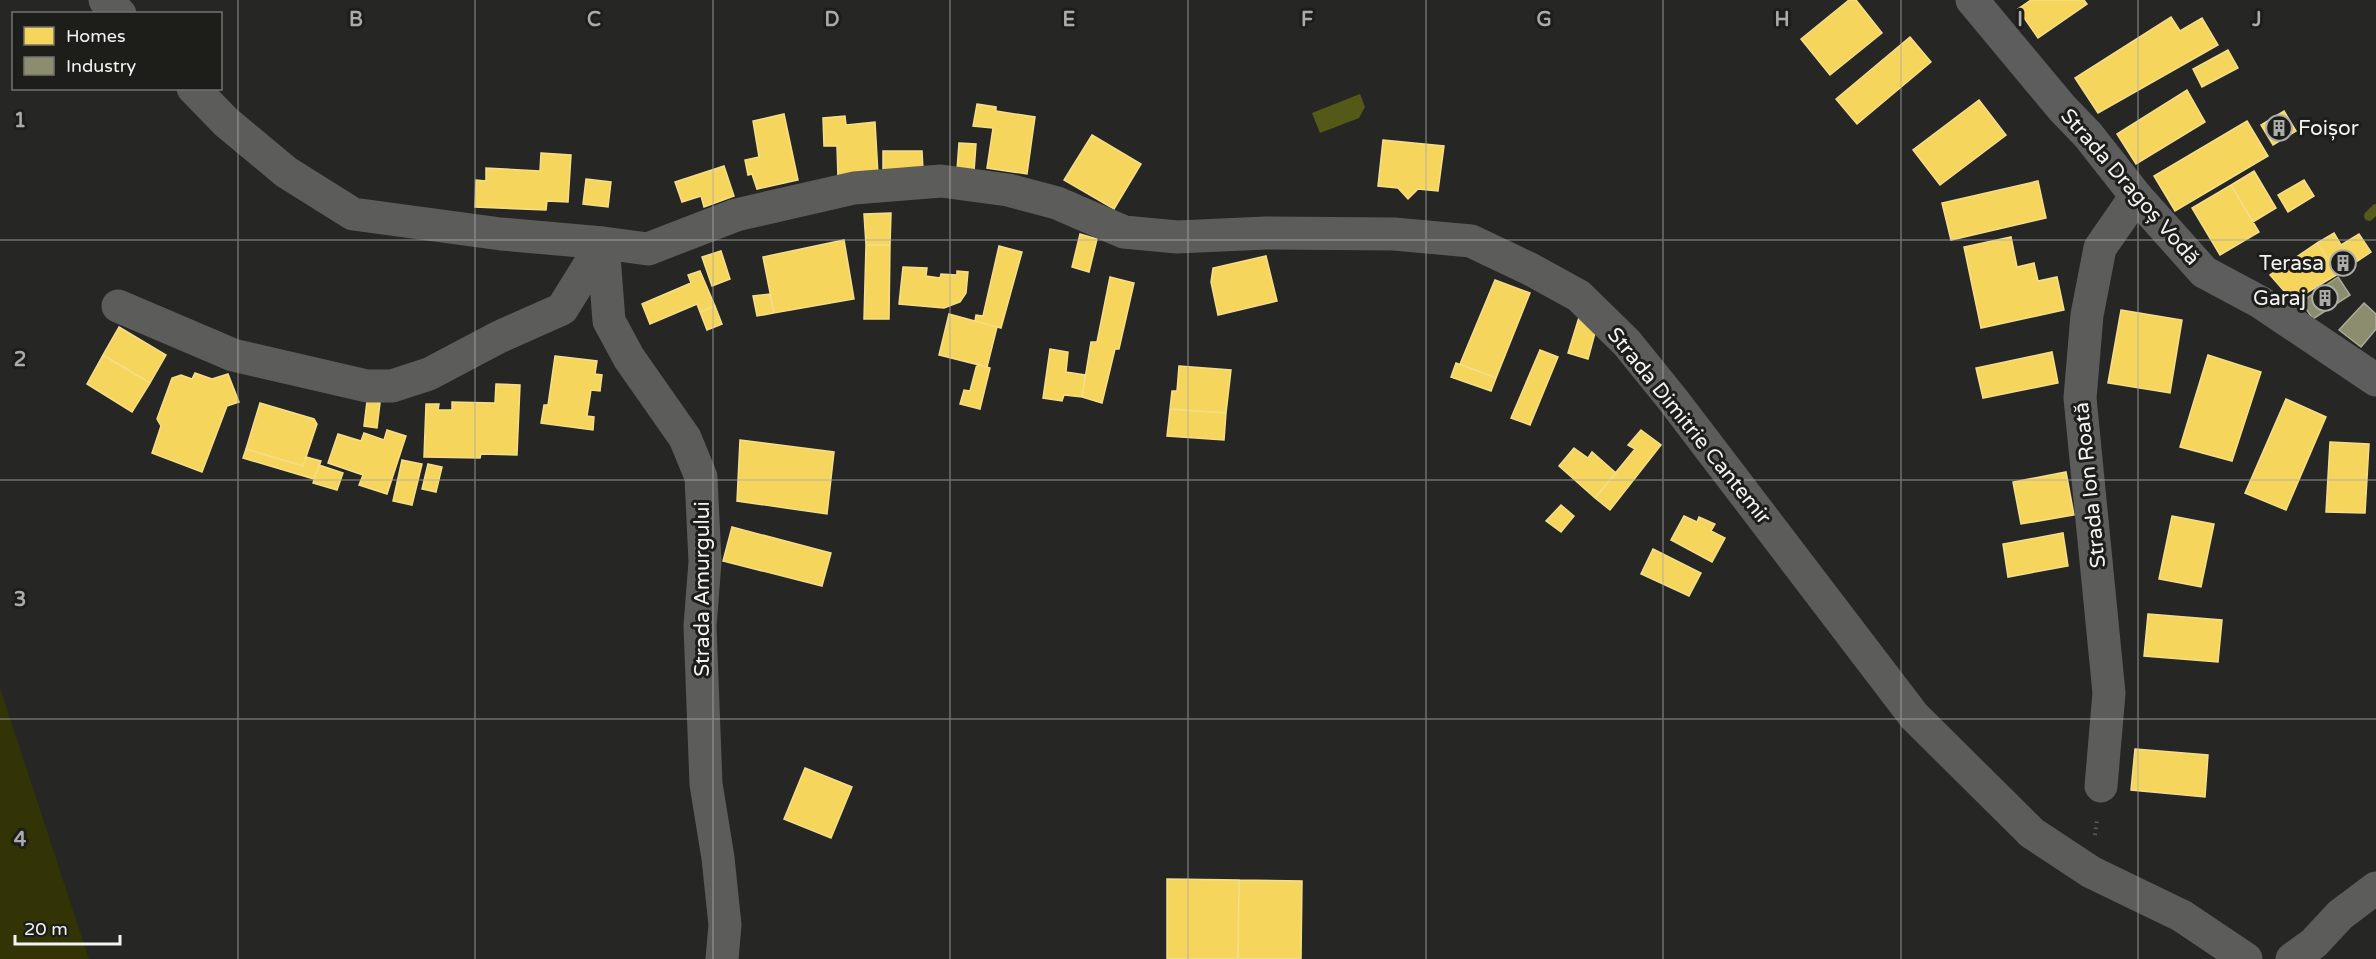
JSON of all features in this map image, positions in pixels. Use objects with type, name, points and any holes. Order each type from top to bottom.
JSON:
[{"type":"street","points":[[105,0],[118,12]]},
{"type":"street","name":"Strada Dragoș Vodă","points":[[1972,0],[2062,108],[2088,135],[2136,196],[2204,272],[2260,302],[2376,380]]},
{"type":"street","name":"Strada Dimitrie Cantemir","points":[[195,90],[226,122],[286,172],[353,214],[501,234],[648,249],[747,212],[854,188],[940,180],[1008,190],[1058,203],[1124,232],[1177,237],[1266,233],[1394,234],[1471,241],[1530,269],[1579,296],[1627,343],[1914,716],[2032,833],[2088,871],[2182,916],[2246,959]]},
{"type":"street","name":"Strada Ion Roată","points":[[2101,786],[2109,693],[2080,398],[2087,315],[2100,248],[2136,196]]},
{"type":"street","points":[[118,306],[233,355],[366,386],[392,386],[429,374],[499,337],[562,309],[603,243]]},
{"type":"street","name":"Strada Amurgului","points":[[603,243],[609,321],[629,358],[685,438],[701,477],[705,562],[700,626],[706,784],[718,858],[725,926],[722,959]]},
{"type":"street","points":[[2292,959],[2314,943],[2340,915],[2376,888]]},
{"type":"path","points":[[2088,871],[2101,786]]},
{"type":"shaded area","points":[[1360,94],[1365,107],[1359,118],[1320,133],[1312,113]]},
{"type":"shaded area","points":[[0,688],[89,959],[0,959]]},
{"type":"building: Homes","points":[[1849,0],[1856,0],[1882,33],[1830,75],[1801,39]]},
{"type":"building: Homes","points":[[2031,0],[2084,0],[2087,4],[2038,38],[2018,9]]},
{"type":"building: Homes","points":[[2171,17],[2180,31],[2202,18],[2218,45],[2098,113],[2075,78]]},
{"type":"building: Homes","points":[[1910,37],[1931,62],[1857,124],[1836,99]]},
{"type":"building: Homes","points":[[2228,50],[2238,68],[2202,87],[2193,69]]},
{"type":"building: Homes","points":[[2187,90],[2205,122],[2136,164],[2117,134]]},
{"type":"building: Homes","points":[[1979,100],[2006,135],[1940,185],[1913,150]]},
{"type":"building: Homes","points":[[977,104],[996,107],[996,111],[1035,117],[1027,174],[987,168],[993,128],[973,126]]},
{"type":"building: Homes","name":"Foișor","points":[[2284,111],[2296,131],[2273,145],[2261,125]]},
{"type":"building: Homes","points":[[784,114],[798,180],[757,189],[752,174],[748,175],[745,160],[759,157],[753,121]]},
{"type":"building: Homes","points":[[845,116],[846,125],[875,122],[878,175],[838,178],[837,146],[824,146],[823,118]]},
{"type":"building: Homes","points":[[2247,121],[2268,156],[2175,211],[2154,176]]},
{"type":"building: Homes","points":[[1092,135],[1141,164],[1114,209],[1064,180]]},
{"type":"building: Homes","points":[[1383,140],[1444,146],[1438,191],[1418,189],[1408,199],[1398,188],[1378,186]]},
{"type":"building: Homes","points":[[959,143],[976,144],[974,171],[957,170]]},
{"type":"building: Homes","points":[[883,151],[922,151],[923,170],[883,171]]},
{"type":"building: Homes","points":[[541,153],[571,155],[568,202],[547,201],[546,210],[475,207],[476,180],[486,181],[486,168],[540,171]]},
{"type":"building: Homes","points":[[724,166],[734,196],[704,207],[701,196],[682,202],[675,182]]},
{"type":"building: Homes","points":[[2254,171],[2276,208],[2253,222],[2231,185]]},
{"type":"building: Homes","points":[[586,179],[611,182],[608,207],[583,204]]},
{"type":"building: Homes","name":"Foișor","points":[[2304,180],[2314,196],[2288,212],[2278,195]]},
{"type":"building: Homes","points":[[2038,181],[2046,218],[1951,240],[1942,203]]},
{"type":"building: Homes","points":[[2231,185],[2259,232],[2220,255],[2192,208]]},
{"type":"building: Homes","points":[[891,213],[890,245],[866,245],[864,214]]},
{"type":"building: Homes","name":"Terasa","points":[[2334,233],[2341,245],[2359,234],[2371,252],[2338,274],[2317,243]]},
{"type":"building: Homes","points":[[1080,234],[1097,239],[1089,272],[1072,267]]},
{"type":"building: Homes","points":[[2011,237],[2017,267],[2034,263],[2038,281],[2057,277],[2064,310],[1981,328],[1964,247]]},
{"type":"building: Homes","points":[[844,240],[854,299],[774,313],[763,257]]},
{"type":"building: Homes","points":[[2317,243],[2338,274],[2293,301],[2270,275]]},
{"type":"building: Homes","points":[[866,245],[890,245],[889,319],[864,319]]},
{"type":"building: Homes","points":[[999,246],[1022,252],[1001,328],[975,321],[976,315],[983,316]]},
{"type":"building: Homes","points":[[721,251],[730,279],[712,286],[702,257]]},
{"type":"building: Homes","points":[[1266,256],[1277,301],[1218,315],[1211,282],[1213,268]]},
{"type":"building: Homes","points":[[903,267],[927,268],[926,276],[940,278],[941,274],[957,275],[957,271],[968,272],[966,293],[960,302],[944,308],[899,304]]},
{"type":"building: Homes","points":[[700,271],[715,306],[700,312],[697,304],[650,324],[642,304],[691,283],[688,275]]},
{"type":"building: Homes","points":[[1110,277],[1134,283],[1119,349],[1115,349],[1102,403],[1082,397],[1091,342],[1097,342]]},
{"type":"building: Homes","points":[[1495,280],[1530,293],[1496,378],[1460,364]]},
{"type":"building: Homes","points":[[770,294],[774,313],[757,316],[753,296]]},
{"type":"building: Homes","points":[[715,306],[722,324],[707,330],[700,312]]},
{"type":"building: Homes","points":[[2121,310],[2182,320],[2170,393],[2108,383]]},
{"type":"building: Homes","points":[[949,314],[997,327],[987,367],[939,355]]},
{"type":"building: Homes","points":[[1580,314],[1595,333],[1588,359],[1568,353]]},
{"type":"building: Homes","points":[[119,327],[166,355],[150,383],[103,355]]},
{"type":"building: Homes","points":[[1050,349],[1068,352],[1066,372],[1085,375],[1082,397],[1064,395],[1062,401],[1043,398]]},
{"type":"building: Homes","points":[[1540,350],[1558,357],[1530,425],[1511,418]]},
{"type":"building: Homes","points":[[2052,352],[2058,383],[1983,398],[1976,368]]},
{"type":"building: Homes","points":[[103,355],[150,383],[132,412],[87,384]]},
{"type":"building: Homes","points":[[2208,355],[2261,372],[2232,461],[2180,447]]},
{"type":"building: Homes","points":[[555,356],[597,361],[595,374],[602,375],[600,391],[591,390],[587,416],[594,417],[593,430],[541,423],[544,405],[548,405]]},
{"type":"building: Homes","points":[[1456,363],[1496,378],[1491,391],[1451,377]]},
{"type":"building: Homes","points":[[977,364],[990,368],[980,409],[960,404],[964,390],[970,391]]},
{"type":"building: Homes","points":[[1179,366],[1231,370],[1226,413],[1170,409],[1172,391],[1177,391]]},
{"type":"building: Homes","points":[[195,373],[212,379],[228,374],[239,402],[227,406],[202,472],[152,453],[161,426],[157,419],[172,378],[181,375],[192,379]]},
{"type":"building: Homes","points":[[496,384],[520,385],[517,455],[481,454],[480,458],[424,457],[426,404],[439,404],[438,410],[452,410],[452,402],[495,403]]},
{"type":"building: Homes","points":[[2286,399],[2326,417],[2286,510],[2245,493]]},
{"type":"building: Homes","points":[[367,401],[380,403],[377,428],[364,426]]},
{"type":"building: Homes","points":[[260,403],[314,419],[317,424],[303,466],[246,449]]},
{"type":"building: Homes","points":[[1170,409],[1226,413],[1224,440],[1167,436]]},
{"type":"building: Homes","points":[[387,430],[406,436],[387,494],[359,485],[363,475],[328,463],[338,434],[361,441],[364,433],[384,440]]},
{"type":"building: Homes","points":[[1641,430],[1661,445],[1610,510],[1595,498],[1635,449],[1628,445]]},
{"type":"building: Homes","points":[[740,440],[834,452],[827,514],[737,501]]},
{"type":"building: Homes","points":[[2330,442],[2369,444],[2365,513],[2326,512]]},
{"type":"building: Homes","points":[[1574,448],[1588,458],[1592,452],[1616,473],[1595,498],[1559,466]]},
{"type":"building: Homes","points":[[246,449],[303,466],[306,457],[321,461],[314,479],[243,458]]},
{"type":"building: Homes","points":[[402,460],[422,464],[412,505],[393,501]]},
{"type":"building: Homes","points":[[428,464],[442,467],[436,492],[422,489]]},
{"type":"building: Homes","points":[[319,465],[343,473],[337,490],[313,483]]},
{"type":"building: Homes","points":[[2066,472],[2074,515],[2021,524],[2013,482]]},
{"type":"building: Homes","points":[[1561,505],[1574,516],[1561,532],[1546,521]]},
{"type":"building: Homes","points":[[1684,516],[1697,522],[1699,517],[1715,524],[1711,531],[1725,538],[1712,562],[1671,540]]},
{"type":"building: Homes","points":[[2172,516],[2214,524],[2201,587],[2159,579]]},
{"type":"building: Homes","points":[[732,527],[831,553],[822,586],[723,561]]},
{"type":"building: Homes","points":[[2063,533],[2068,566],[2008,577],[2003,544]]},
{"type":"building: Homes","points":[[1653,549],[1701,573],[1689,596],[1641,574]]},
{"type":"building: Homes","points":[[2148,614],[2222,620],[2218,662],[2144,656]]},
{"type":"building: Homes","points":[[2135,749],[2208,755],[2205,797],[2131,790]]},
{"type":"building: Homes","points":[[805,768],[852,787],[831,838],[784,819]]},
{"type":"building: Homes","points":[[1167,879],[1239,880],[1238,959],[1167,959]]},
{"type":"building: Homes","points":[[1239,880],[1302,881],[1301,959],[1238,959]]},
{"type":"building: Industry","name":"Garaj","points":[[2338,277],[2350,295],[2313,319],[2301,302]]},
{"type":"building: Industry","name":"Garaj","points":[[2364,303],[2376,314],[2376,329],[2361,347],[2339,330]]},
{"type":"waterway","points":[[2369,216],[2376,209]]},
{"type":"place","name":"Foișor","points":[[2279,128]]},
{"type":"place","name":"Terasa","points":[[2343,263]]},
{"type":"place","name":"Garaj","points":[[2325,298]]}]
